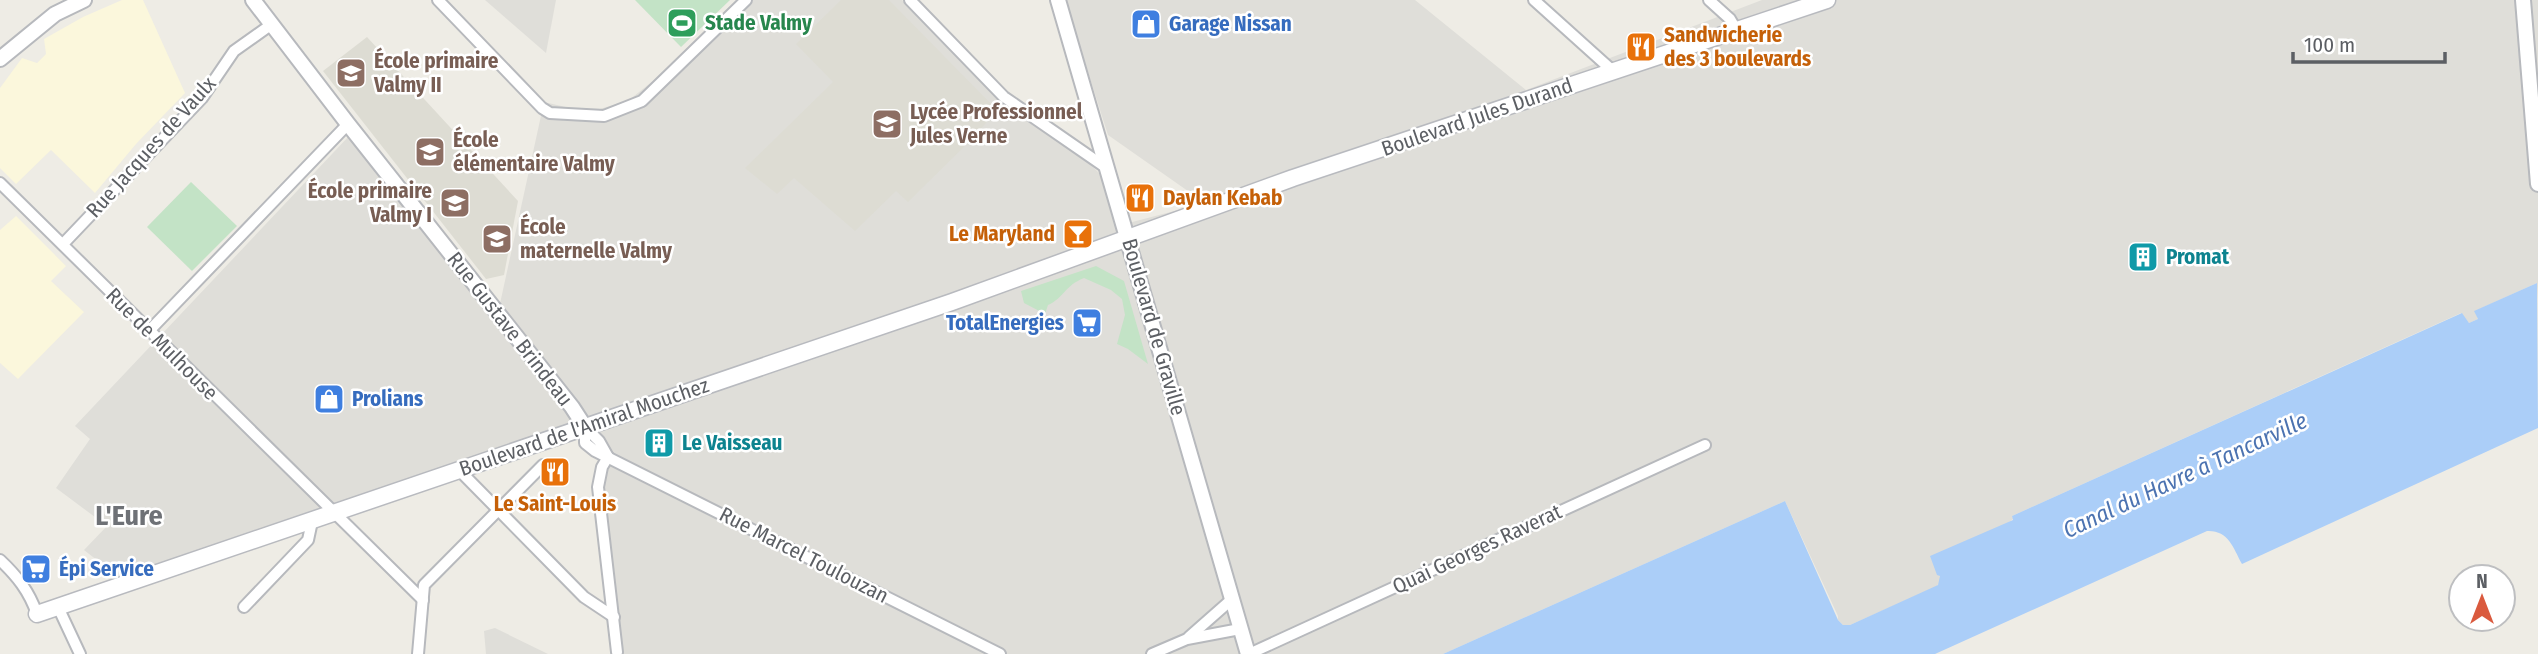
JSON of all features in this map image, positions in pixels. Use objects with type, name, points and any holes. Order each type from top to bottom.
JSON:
[{"type":"main road","name":"Boulevard Jules Durand","points":[[1129,239],[1293,178],[1827,0]]},
{"type":"main road","name":"Boulevard de l'Amiral Mouchez","points":[[37,614],[309,521],[329,509],[459,470],[1129,239]]},
{"type":"street","points":[[0,59],[55,15],[84,0]]},
{"type":"street","name":"Rue Gustave Brindeau","points":[[253,0],[585,427]]},
{"type":"street","points":[[438,0],[550,113],[604,116],[642,101],[746,0]]},
{"type":"street","points":[[911,0],[1004,97],[1108,169]]},
{"type":"street","name":"Boulevard de Graville","points":[[1058,0],[1231,600],[1249,654]]},
{"type":"street","points":[[1534,0],[1614,72]]},
{"type":"street","points":[[1709,0],[1730,19],[1737,31]]},
{"type":"street","points":[[2523,0],[2538,184]]},
{"type":"street","name":"Rue Jacques de Vaulx","points":[[63,244],[202,98],[234,51],[272,24]]},
{"type":"street","points":[[148,331],[348,124]]},
{"type":"street","name":"Rue de Mulhouse","points":[[0,183],[423,600]]},
{"type":"street","name":"Rue Marcel Toulouzan","points":[[585,427],[599,441],[608,457],[1000,654]]},
{"type":"street","name":"Quai Georges Raverat","points":[[1249,654],[1705,445]]},
{"type":"street","points":[[608,457],[602,467],[598,487],[617,652]]},
{"type":"street","points":[[418,654],[424,586],[543,465]]},
{"type":"street","points":[[459,470],[584,597],[614,617]]},
{"type":"street","points":[[244,607],[308,540],[309,521]]},
{"type":"street","points":[[0,560],[17,575],[30,595],[37,614]]},
{"type":"street","points":[[1187,639],[1231,600]]},
{"type":"street","points":[[58,607],[80,654]]},
{"type":"street","points":[[1152,654],[1187,639],[1240,629]]},
{"type":"shaded area","points":[[122,0],[143,0],[185,93],[136,144],[95,193],[51,150],[16,184],[0,168],[0,88],[22,58],[37,63],[46,54],[44,39],[83,17]]},
{"type":"shaded area","points":[[485,0],[556,0],[546,53]]},
{"type":"shaded area","points":[[737,0],[902,0],[1005,104],[1085,159],[1103,177],[1117,226],[1205,203],[1108,135],[1065,0],[1415,0],[1526,90],[1762,0],[2538,0],[2538,298],[2537,283],[2475,311],[2478,319],[2469,323],[2461,313],[2012,516],[2013,519],[1940,576],[1936,587],[1850,625],[1843,625],[1838,620],[1785,501],[1443,654],[618,654],[598,487],[608,457],[585,443],[585,427],[119,586],[116,575],[84,550],[107,526],[56,488],[90,439],[75,426],[350,135],[496,322],[544,102],[574,109],[600,109],[629,100],[653,81]]},
{"type":"shaded area","name":"Lycée Professionnel Jules Verne","points":[[841,0],[889,0],[997,110],[973,138],[908,202],[896,191],[855,231],[794,178],[777,194],[745,168],[833,82],[796,44]]},
{"type":"shaded area","name":"École élémentaire Valmy","points":[[367,37],[518,201],[504,275],[486,279],[323,71]]},
{"type":"shaded area","points":[[16,216],[66,266],[51,281],[84,312],[18,379],[0,363],[0,230]]},
{"type":"shaded area","points":[[495,628],[548,654],[486,654],[484,631]]},
{"type":"green space","name":"Stade Valmy","points":[[635,0],[730,0],[681,47]]},
{"type":"green space","points":[[191,182],[237,226],[192,271],[147,227]]},
{"type":"green space","points":[[1096,266],[1124,281],[1148,364],[1117,344],[1125,315],[1122,299],[1111,290],[1084,278],[1048,305],[1045,314],[1024,303],[1021,291]]},
{"type":"water","name":"Canal du Havre à Tancarville","points":[[2537,283],[2538,428],[2242,564],[2225,537],[2214,531],[2207,531],[1935,654],[1443,654],[1785,501],[1838,620],[1843,625],[1850,625],[1938,585],[1940,576],[1937,575],[1930,556],[2013,520],[2012,516],[2462,313],[2469,323],[2478,319],[2474,311]]},
{"type":"place","name":"Stade Valmy","points":[[682,23]]},
{"type":"place","name":"Garage Nissan","points":[[1146,24]]},
{"type":"place","name":"Sandwicherie des 3 boulevards","points":[[1641,47]]},
{"type":"place","name":"École primaire Valmy II","points":[[351,73]]},
{"type":"place","name":"Lycée Professionnel Jules Verne","points":[[887,124]]},
{"type":"place","name":"École élémentaire Valmy","points":[[430,152]]},
{"type":"place","name":"Daylan Kebab","points":[[1140,198]]},
{"type":"place","name":"École primaire Valmy I","points":[[455,203]]},
{"type":"place","name":"Le Maryland","points":[[1078,234]]},
{"type":"place","name":"École maternelle Valmy","points":[[497,239]]},
{"type":"place","name":"Promat","points":[[2143,257]]},
{"type":"place","name":"TotalEnergies","points":[[1087,323]]},
{"type":"place","name":"Prolians","points":[[329,399]]},
{"type":"place","name":"Le Vaisseau","points":[[659,443]]},
{"type":"place","name":"Le Saint-Louis","points":[[555,472]]},
{"type":"place","name":"Épi Service","points":[[36,569]]},
{"type":"district","name":"L'Eure","points":[[129,515]]}]
